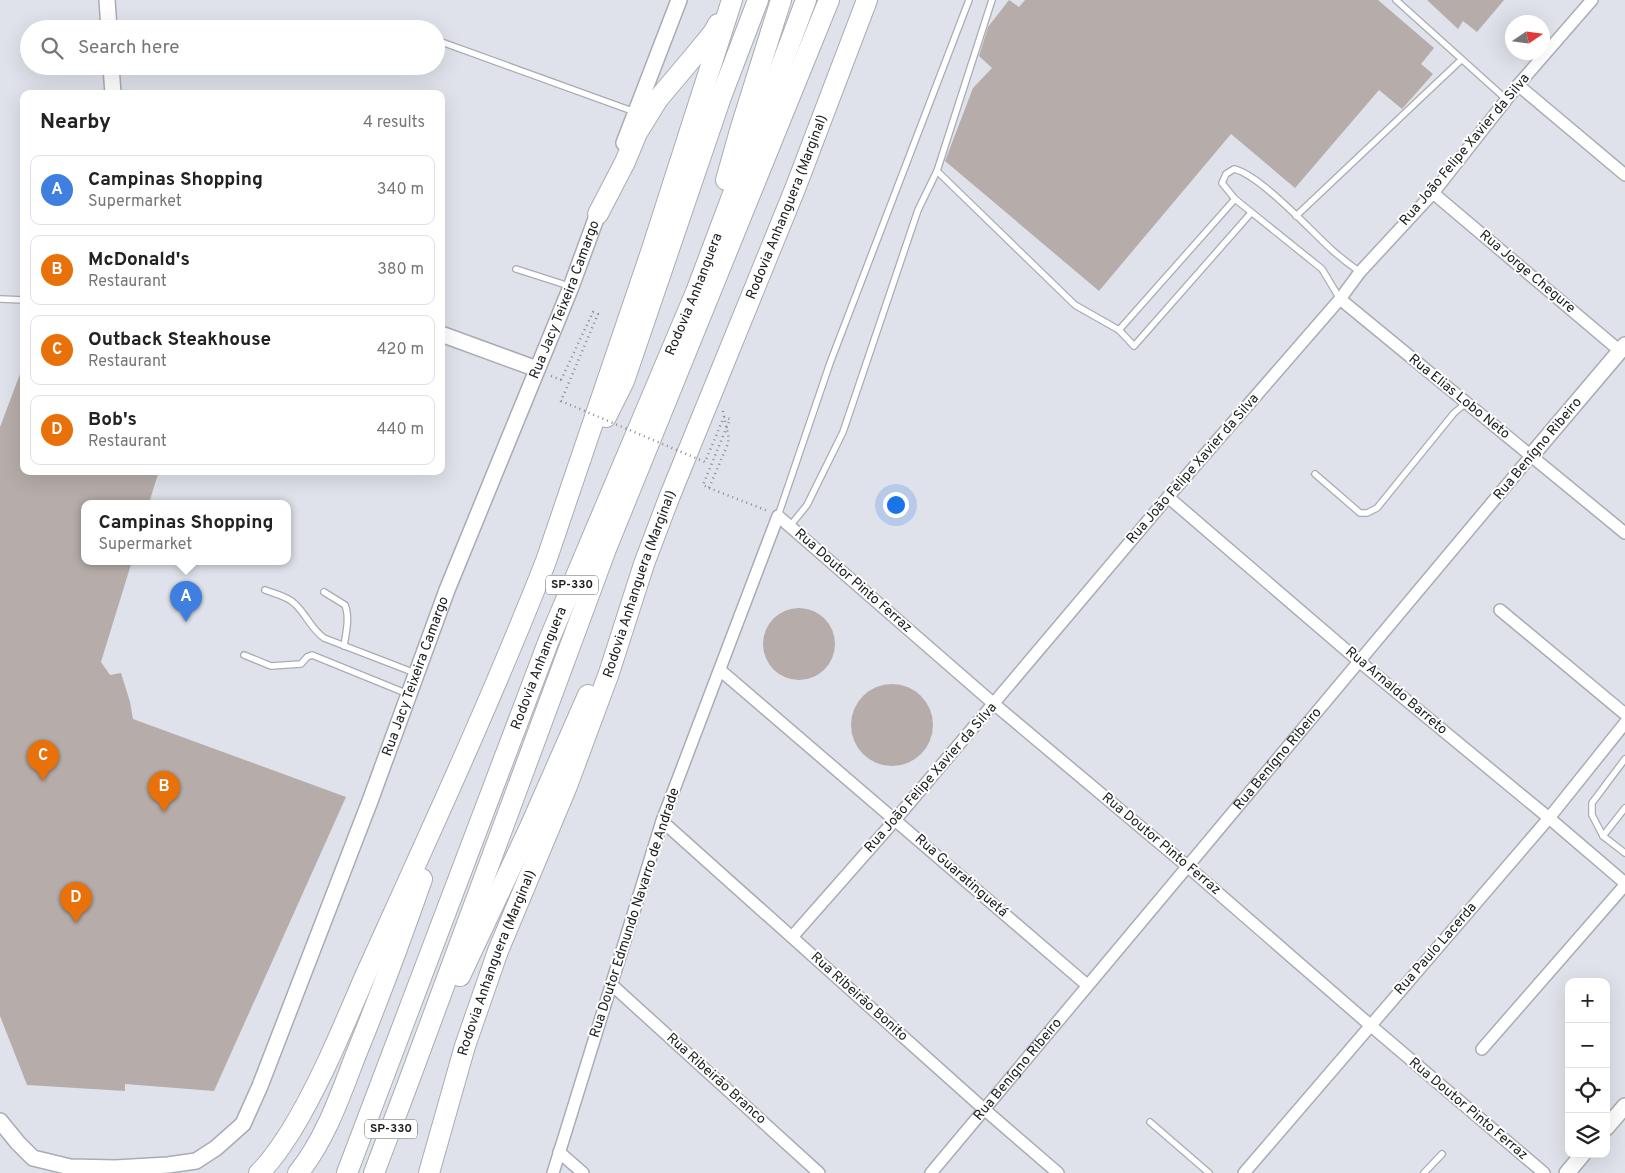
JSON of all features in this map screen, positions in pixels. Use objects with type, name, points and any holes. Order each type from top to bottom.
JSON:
[{"type":"highway","points":[[598,214],[626,162],[637,133],[658,99],[713,34],[732,0]]},
{"type":"highway","points":[[259,1173],[277,1152],[303,1110],[330,1054],[469,747],[533,595],[652,249],[732,0]]},
{"type":"highway","points":[[567,498],[624,381],[721,97],[758,0]]},
{"type":"highway","points":[[696,292],[741,127],[782,0]]},
{"type":"highway","name":"Rodovia Anhanguera","points":[[347,1173],[549,640],[696,292],[806,0]]},
{"type":"highway","name":"Rodovia Anhanguera","points":[[374,1173],[606,549],[829,0]]},
{"type":"highway","name":"Rodovia Anhanguera (Marginal)","points":[[429,1173],[465,1046],[498,951],[567,786],[609,673],[644,564],[668,498],[795,189],[867,0]]},
{"type":"highway","points":[[407,1086],[530,827],[644,564]]},
{"type":"highway","points":[[298,1173],[307,1163],[343,1088],[383,987],[469,747]]},
{"type":"street","points":[[107,0],[108,20]]},
{"type":"street","name":"Rua Jacy Teixeira Camargo","points":[[0,1121],[18,1144],[33,1158],[70,1167],[115,1168],[168,1165],[196,1161],[216,1148],[243,1124],[260,1086],[362,819],[447,590],[572,287],[635,112],[679,0]]},
{"type":"street","name":"Rua João Felipe Xavier da Silva","points":[[792,937],[895,820],[1168,497],[1340,299],[1360,272],[1433,193],[1518,85],[1592,0]]},
{"type":"street","points":[[112,75],[113,90]]},
{"type":"street","points":[[1518,85],[1625,175]]},
{"type":"street","name":"Rua Jorge Chegure","points":[[1433,193],[1623,348]]},
{"type":"street","name":"Rua Elias Lobo Neto","points":[[1340,299],[1625,532]]},
{"type":"street","points":[[445,335],[537,369]]},
{"type":"street","name":"Rua Benígno Ribeiro","points":[[931,1173],[1623,348]]},
{"type":"street","name":"Rua Arnaldo Barreto","points":[[1168,497],[1360,662],[1549,818],[1625,884]]},
{"type":"street","name":"Rua Doutor Pinto Ferraz","points":[[778,516],[994,704],[1187,866],[1544,1173]]},
{"type":"street","name":"Rua Doutor Edmundo Navarro de Andrade","points":[[554,1173],[662,820],[778,516]]},
{"type":"street","points":[[1500,610],[1625,714]]},
{"type":"street","name":"Rua Guaratinguetá","points":[[720,670],[1087,985]]},
{"type":"street","name":"Rua Paulo Lacerda","points":[[1244,1173],[1549,818],[1625,724]]},
{"type":"street","name":"Rua Ribeirão Bonito","points":[[662,820],[985,1110],[1058,1173]]},
{"type":"street","points":[[1482,1049],[1625,884]]},
{"type":"street","name":"Rua Ribeirão Branco","points":[[612,986],[820,1173]]},
{"type":"street","points":[[1610,1123],[1625,1106]]},
{"type":"street","points":[[559,1152],[583,1173]]},
{"type":"street","points":[[1567,1173],[1580,1158]]},
{"type":"lane","points":[[778,516],[830,363],[969,0]]},
{"type":"lane","points":[[790,526],[807,505],[842,432],[918,210],[937,171],[992,0]]},
{"type":"lane","points":[[1396,0],[1507,100]]},
{"type":"lane","points":[[445,43],[635,112]]},
{"type":"lane","points":[[1296,216],[1461,60]]},
{"type":"lane","points":[[1340,299],[1322,269],[1235,199],[1222,183],[1226,174],[1234,169],[1249,176],[1269,191],[1333,251],[1360,272]]},
{"type":"lane","points":[[937,171],[1075,305],[1119,330],[1134,346],[1251,213]]},
{"type":"lane","points":[[1119,330],[1235,199]]},
{"type":"lane","points":[[516,269],[572,287]]},
{"type":"lane","points":[[0,299],[20,300]]},
{"type":"lane","points":[[1315,474],[1360,513],[1367,513],[1377,508],[1454,413],[1466,403]]},
{"type":"lane","points":[[266,590],[294,603],[317,633],[324,638],[416,673]]},
{"type":"lane","points":[[324,592],[345,605],[347,610],[344,646]]},
{"type":"lane","points":[[244,655],[271,666],[301,664],[307,657],[312,655],[408,694]]},
{"type":"lane","points":[[1625,759],[1592,803],[1592,815],[1603,836],[1625,853]]},
{"type":"lane","points":[[1603,836],[1625,808]]},
{"type":"lane","points":[[1150,1122],[1209,1173]]},
{"type":"lane","points":[[1424,1173],[1442,1154]]},
{"type":"path","points":[[561,380],[593,312],[598,314],[561,400],[705,462],[724,417],[730,419],[702,485],[778,516]]},
{"type":"path","points":[[709,488],[727,446]]},
{"type":"building","points":[[1009,0],[1019,7],[1025,0],[1378,0],[1434,48],[1421,64],[1433,74],[1402,109],[1379,90],[1295,188],[1231,134],[1099,291],[945,161],[973,88],[992,68],[979,56],[988,27]]},
{"type":"building","points":[[1427,0],[1504,0],[1477,32],[1463,21],[1458,29]]},
{"type":"building","points":[[20,374],[20,475],[158,475],[150,500],[81,500],[81,565],[131,565],[101,662],[110,675],[121,673],[133,719],[346,797],[214,1091],[125,1084],[125,1091],[27,1085],[0,1016],[0,427]]},
{"type":"building","points":[[806,608],[825,618],[833,630],[835,644],[833,658],[825,670],[813,678],[792,680],[773,670],[765,658],[763,637],[773,618],[785,610]]},
{"type":"building","points":[[892,684],[908,687],[921,696],[930,709],[933,725],[930,741],[921,754],[908,763],[892,766],[876,763],[863,754],[854,741],[851,725],[854,709],[863,696],[876,687]]},
{"type":"place","name":"Campinas Shopping","points":[[186,622]]},
{"type":"place","name":"Outback Steakhouse","points":[[43,781]]},
{"type":"place","name":"McDonald's","points":[[164,812]]},
{"type":"place","name":"Bob's","points":[[76,923]]}]
